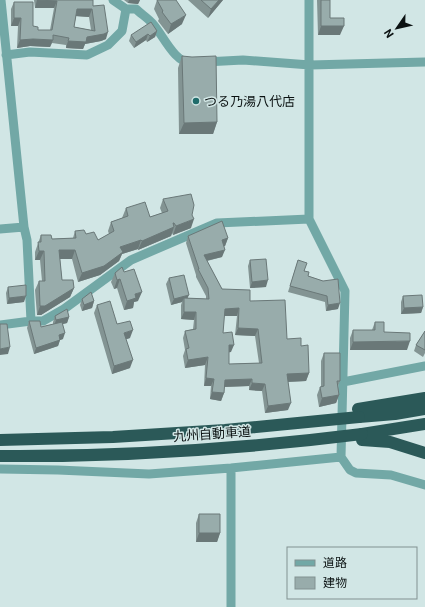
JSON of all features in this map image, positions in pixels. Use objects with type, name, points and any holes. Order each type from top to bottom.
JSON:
[{"type":"highway","points":[[359,413],[425,398]]},
{"type":"highway","points":[[359,413],[395,414],[425,409]]},
{"type":"highway","name":"九州自動車道","points":[[0,440],[113,437],[225,430],[359,413]]},
{"type":"highway","name":"九州自動車道","points":[[0,456],[113,454],[228,448],[362,437],[425,424]]},
{"type":"highway","points":[[362,437],[390,442],[425,453]]},
{"type":"street","points":[[0,0],[24,227],[27,240],[31,321]]},
{"type":"street","points":[[113,0],[126,9],[136,9],[153,24],[179,59],[187,63],[243,60],[310,65],[425,62]]},
{"type":"street","points":[[309,0],[309,219],[345,291],[341,457],[350,470],[356,473],[391,475],[425,485]]},
{"type":"street","points":[[6,54],[30,52],[87,55],[108,44],[122,31],[126,9]]},
{"type":"street","points":[[0,325],[43,321],[64,309],[131,260],[217,223],[309,219]]},
{"type":"street","points":[[0,229],[24,227]]},
{"type":"street","points":[[343,382],[425,366]]},
{"type":"street","points":[[0,470],[58,470],[149,474],[231,468],[341,457]]},
{"type":"street","points":[[231,468],[231,607]]},
{"type":"building","points":[[37,0],[93,0],[93,6],[104,5],[108,32],[87,37],[86,42],[68,41],[69,38],[53,35],[53,40],[20,40],[21,18],[14,18],[14,2],[33,2],[33,26],[38,27],[38,30],[52,30],[57,1]],"holes":[[[77,9],[92,9],[95,31],[74,27]]]},
{"type":"building","points":[[157,0],[176,0],[186,15],[171,24],[162,12],[163,11]]},
{"type":"building","points":[[201,0],[219,0],[211,9]]},
{"type":"building","points":[[321,0],[330,0],[330,18],[344,18],[344,26],[321,26]]},
{"type":"building","points":[[151,22],[157,31],[150,36],[148,34],[136,42],[131,35]]},
{"type":"building","name":"つる乃湯八代店","points":[[182,56],[216,56],[217,122],[184,123]]},
{"type":"building","points":[[191,194],[194,205],[192,215],[194,219],[176,226],[173,223],[174,227],[142,241],[141,240],[120,247],[123,252],[104,266],[82,273],[75,250],[59,250],[62,280],[73,280],[74,288],[45,306],[40,306],[39,281],[45,281],[44,251],[39,251],[38,242],[41,242],[41,235],[51,235],[52,239],[76,238],[75,231],[84,230],[86,234],[94,232],[98,240],[114,231],[111,222],[128,216],[126,208],[145,202],[150,217],[168,211],[163,199]]},
{"type":"building","points":[[222,221],[228,238],[222,240],[225,250],[204,255],[222,289],[250,290],[250,301],[285,300],[287,339],[301,338],[301,346],[308,345],[309,373],[287,374],[291,403],[268,406],[265,384],[252,383],[252,379],[225,380],[224,393],[212,392],[214,379],[206,378],[208,357],[188,360],[186,349],[189,348],[185,331],[196,329],[196,312],[184,312],[184,298],[209,299],[208,288],[198,269],[188,236]],"holes":[[[239,308],[238,328],[258,329],[262,363],[229,364],[229,345],[234,345],[232,332],[223,333],[225,309]]]},
{"type":"building","points":[[266,259],[268,280],[252,282],[250,260]]},
{"type":"building","points":[[298,260],[307,263],[304,271],[309,272],[308,276],[323,281],[338,279],[340,303],[328,305],[327,296],[290,286]]},
{"type":"building","points":[[122,267],[124,272],[134,269],[142,292],[135,294],[136,298],[127,301],[120,279],[117,280],[115,273]]},
{"type":"building","points":[[184,275],[189,295],[174,299],[169,278]]},
{"type":"building","points":[[26,285],[26,296],[9,298],[8,287]]},
{"type":"building","points":[[91,292],[94,301],[84,305],[82,299]]},
{"type":"building","points":[[422,295],[423,307],[404,308],[403,296]]},
{"type":"building","points":[[110,301],[117,324],[130,321],[133,330],[124,333],[133,360],[114,366],[97,305]]},
{"type":"building","points":[[67,309],[69,317],[56,320],[55,316]]},
{"type":"building","points":[[29,321],[40,321],[41,327],[62,322],[65,333],[59,335],[60,340],[36,348]]},
{"type":"building","points":[[375,322],[384,322],[384,332],[410,333],[410,341],[353,342],[353,330],[375,330]]},
{"type":"building","points":[[0,324],[7,324],[10,347],[0,349]]},
{"type":"building","points":[[425,331],[425,350],[416,345]]},
{"type":"building","points":[[324,353],[340,353],[340,381],[337,381],[339,395],[322,398],[320,387],[324,386]]},
{"type":"building","points":[[199,514],[220,514],[220,533],[199,533]]},
{"type":"place","name":"つる乃湯八代店","points":[[196,101]]}]
